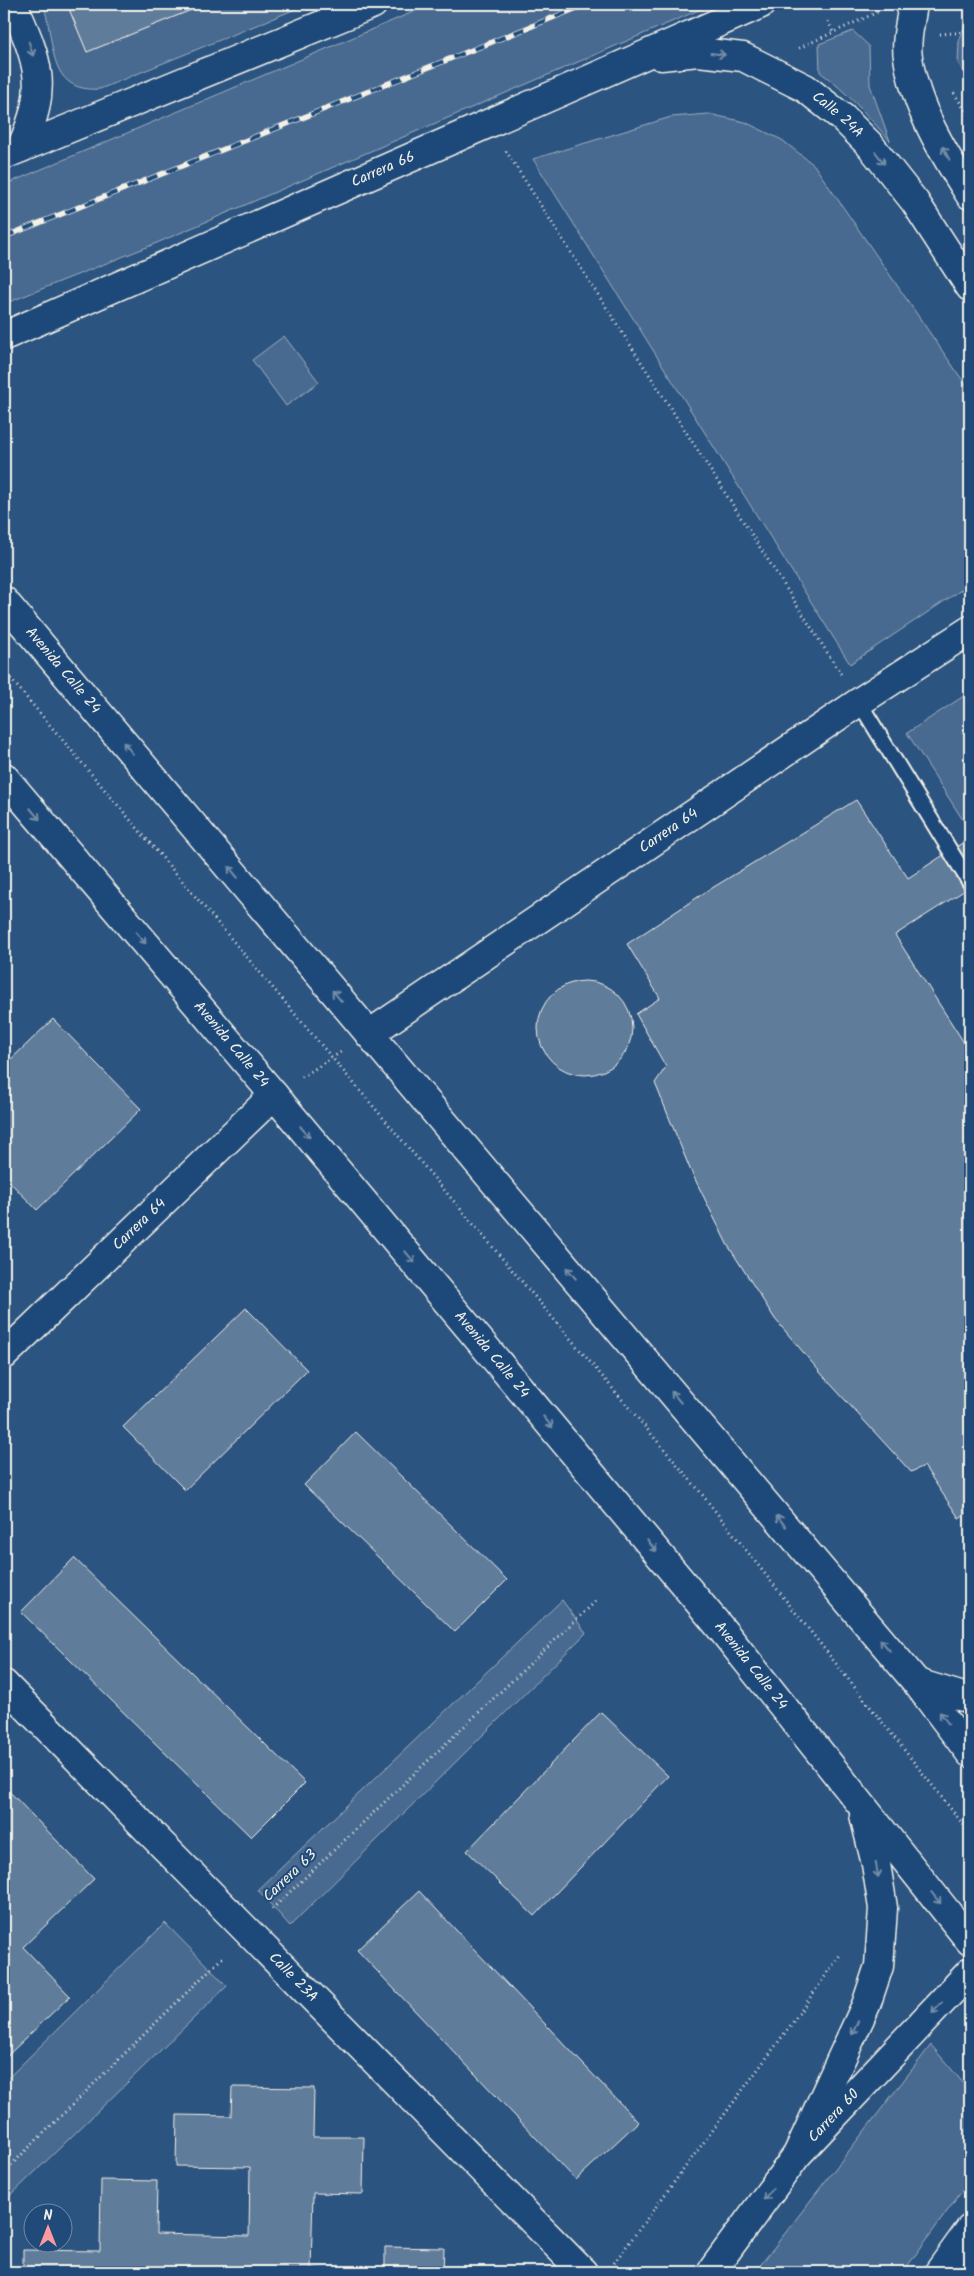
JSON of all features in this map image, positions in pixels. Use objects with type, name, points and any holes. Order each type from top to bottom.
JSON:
[{"type":"street","points":[[12,151],[33,122],[38,92],[37,73],[32,48],[13,4]]},
{"type":"street","points":[[12,151],[373,4]]},
{"type":"street","name":"Carrera 66","points":[[4,336],[761,4]]},
{"type":"street","points":[[913,4],[907,55],[920,105],[955,172],[970,195]]},
{"type":"street","name":"Calle 24A","points":[[635,59],[698,52],[743,57],[805,88],[843,118],[870,145],[914,202],[970,287]]},
{"type":"street","name":"Avenida Calle 24","points":[[4,601],[917,1683],[970,1752]]},
{"type":"street","name":"Carrera 64","points":[[369,1034],[859,702],[970,630]]},
{"type":"street","name":"Avenida Calle 24","points":[[4,777],[274,1095],[717,1623],[970,1941]]},
{"type":"street","name":"Carrera 64","points":[[4,1355],[274,1095]]},
{"type":"street","points":[[917,1683],[970,1698]]},
{"type":"street","name":"Calle 23A","points":[[4,1684],[583,2272]]},
{"type":"street","points":[[797,2155],[866,2005],[879,1966],[883,1908],[876,1864],[861,1806]]},
{"type":"street","name":"Carrera 60","points":[[711,2272],[797,2155],[970,1972]]},
{"type":"street","points":[[938,2272],[970,2229]]},
{"type":"lane","points":[[859,702],[970,883]]},
{"type":"path","points":[[793,51],[880,11]]},
{"type":"path","points":[[828,21],[833,32]]},
{"type":"path","points":[[937,42],[938,27]]},
{"type":"path","points":[[937,34],[970,32]]},
{"type":"path","points":[[952,91],[970,118]]},
{"type":"path","points":[[489,123],[859,702]]},
{"type":"path","points":[[4,671],[697,1488],[970,1833]]},
{"type":"path","points":[[274,1095],[369,1034]]},
{"type":"path","name":"Carrera 63","points":[[4,2172],[248,1933],[596,1601]]},
{"type":"path","points":[[612,2264],[788,2029],[840,1955]]},
{"type":"shaded area","points":[[43,4],[67,4],[87,52],[206,4],[308,4],[100,89],[82,88],[70,82],[61,73],[52,48]]},
{"type":"shaded area","points":[[432,4],[713,4],[152,245],[4,304],[4,185]]},
{"type":"shaded area","points":[[970,11],[970,82],[958,63],[959,41]]},
{"type":"shaded area","points":[[853,31],[869,46],[870,85],[890,141],[848,96],[820,72],[819,44]]},
{"type":"shaded area","points":[[709,114],[745,122],[782,140],[814,165],[970,391],[970,584],[850,664],[533,159],[671,117]]},
{"type":"shaded area","points":[[284,336],[319,382],[286,406],[252,360]]},
{"type":"shaded area","points":[[970,692],[970,831],[907,733]]},
{"type":"shaded area","points":[[562,1600],[586,1633],[290,1926],[258,1890]]},
{"type":"shaded area","points":[[165,1923],[227,1986],[4,2202],[4,2082]]},
{"type":"shaded area","points":[[931,2045],[970,2091],[970,2180],[903,2272],[755,2272]]},
{"type":"building","points":[[67,4],[206,4],[87,52]]},
{"type":"building","points":[[856,800],[908,878],[970,838],[970,887],[895,935],[970,1052],[970,1511],[959,1518],[924,1466],[911,1472],[825,1378],[775,1319],[727,1244],[690,1169],[655,1083],[666,1067],[636,1014],[660,998],[627,944],[704,893]]},
{"type":"building","points":[[585,981],[603,985],[618,995],[628,1010],[632,1028],[628,1046],[618,1061],[603,1071],[585,1075],[567,1071],[552,1061],[542,1046],[538,1028],[542,1010],[552,995],[567,985]]},
{"type":"building","points":[[53,1019],[141,1109],[37,1210],[4,1176],[4,1066]]},
{"type":"building","points":[[246,1308],[307,1370],[185,1490],[123,1427]]},
{"type":"building","points":[[356,1432],[507,1580],[455,1632],[304,1485]]},
{"type":"building","points":[[74,1558],[305,1783],[251,1837],[21,1612]]},
{"type":"building","points":[[601,1712],[668,1776],[534,1916],[467,1851]]},
{"type":"building","points":[[4,1786],[94,1879],[23,1947],[70,1996],[4,2059]]},
{"type":"building","points":[[419,1891],[638,2122],[576,2180],[357,1950]]},
{"type":"building","points":[[232,2087],[314,2088],[313,2137],[364,2137],[363,2194],[313,2193],[311,2269],[385,2270],[385,2247],[444,2248],[443,2272],[23,2272],[23,2254],[72,2254],[72,2251],[100,2251],[101,2180],[157,2181],[156,2234],[249,2236],[250,2167],[176,2166],[177,2115],[231,2116]]},
{"type":"railway","points":[[4,237],[587,4]]}]
